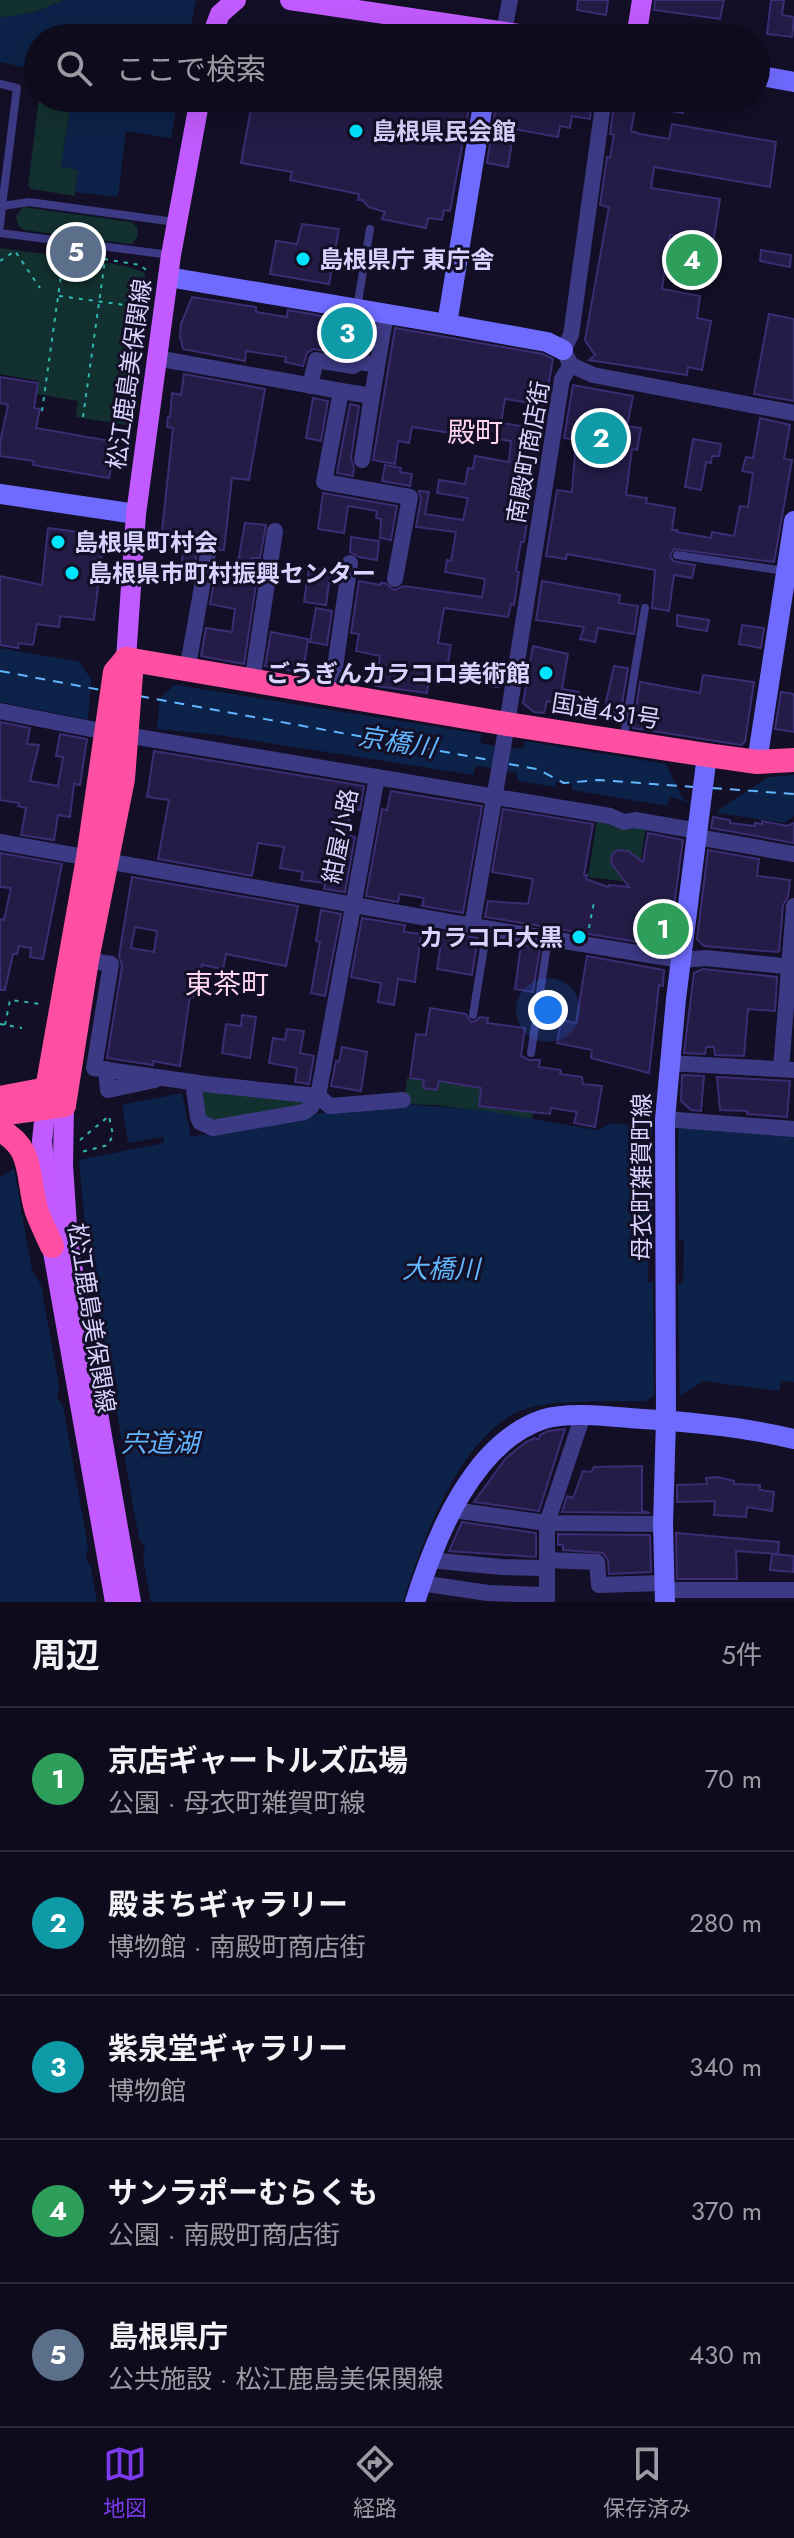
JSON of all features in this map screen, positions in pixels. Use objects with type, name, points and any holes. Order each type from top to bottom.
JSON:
[{"type":"highway","name":"国道431号","points":[[124,668],[187,671],[331,695],[505,734],[623,742],[706,761],[794,760]]},
{"type":"highway","points":[[52,1100],[87,960],[124,668]]},
{"type":"highway","points":[[52,1100],[98,859]]},
{"type":"highway","points":[[0,1098],[52,1100]]},
{"type":"highway","points":[[0,1114],[52,1100]]},
{"type":"highway","points":[[0,1130],[25,1152],[54,1164],[36,1210],[52,1246]]},
{"type":"main road","points":[[216,24],[220,14],[236,0]]},
{"type":"main road","points":[[290,0],[365,6],[453,24]]},
{"type":"main road","points":[[638,24],[642,0]]},
{"type":"main road","name":"松江鹿島美保関線","points":[[124,668],[136,514],[156,358],[159,275],[171,255],[197,112]]},
{"type":"main road","name":"松江鹿島美保関線","points":[[52,1100],[54,1164],[131,1602]]},
{"type":"main road","name":"松江鹿島美保関線","points":[[52,1246],[115,1602]]},
{"type":"street","points":[[501,24],[510,0]]},
{"type":"street","points":[[770,78],[794,82]]},
{"type":"street","points":[[447,324],[482,112]]},
{"type":"street","name":"南殿町商店街","points":[[479,928],[493,796],[571,335],[602,112]]},
{"type":"street","points":[[159,275],[547,342],[593,375],[794,413]]},
{"type":"street","points":[[362,460],[386,314]]},
{"type":"street","points":[[156,358],[372,396]]},
{"type":"street","points":[[310,386],[316,360],[353,366],[360,362],[377,365]]},
{"type":"street","points":[[341,391],[324,482],[410,497],[395,579]]},
{"type":"street","points":[[0,494],[136,514]]},
{"type":"street","points":[[757,762],[794,521]]},
{"type":"street","points":[[252,682],[275,531]]},
{"type":"street","points":[[187,671],[208,553]]},
{"type":"street","points":[[331,695],[350,563]]},
{"type":"street","points":[[0,711],[610,816],[624,822],[635,820],[698,827],[794,854]]},
{"type":"street","name":"母衣町雑賀町線","points":[[665,1592],[665,1124],[668,1063],[706,761]]},
{"type":"street","name":"紺屋小路","points":[[318,1096],[377,777]]},
{"type":"street","points":[[0,842],[548,939],[681,960],[706,958],[791,967]]},
{"type":"street","points":[[668,1063],[787,1070],[794,906]]},
{"type":"street","points":[[87,960],[111,964],[94,1068],[318,1096],[330,1106],[403,1100]]},
{"type":"street","points":[[193,1082],[200,1122],[213,1128],[304,1112],[318,1096]]},
{"type":"street","points":[[0,1085],[52,1100]]},
{"type":"street","points":[[665,1124],[794,1129]]},
{"type":"street","points":[[583,1415],[547,1523],[547,1598],[418,1592],[438,1537],[472,1476],[504,1439],[546,1418],[583,1415],[666,1410],[794,1439]]},
{"type":"street","points":[[453,1510],[547,1523],[663,1524]]},
{"type":"street","points":[[430,1560],[501,1567],[597,1562],[599,1585],[665,1592],[794,1590]]},
{"type":"lane","points":[[0,84],[17,88],[0,226]]},
{"type":"lane","points":[[1,206],[29,202],[177,222]]},
{"type":"lane","points":[[357,309],[370,229]]},
{"type":"lane","points":[[0,233],[171,255]]},
{"type":"lane","points":[[677,555],[786,571]]},
{"type":"lane","points":[[623,742],[645,608]]},
{"type":"lane","points":[[473,1015],[479,928]]},
{"type":"lane","points":[[531,1053],[548,939]]},
{"type":"path","points":[[0,261],[15,248],[40,288]]},
{"type":"path","points":[[42,411],[65,252]]},
{"type":"path","points":[[83,417],[105,259],[140,265],[159,275]]},
{"type":"path","points":[[58,296],[147,308]]},
{"type":"path","points":[[586,945],[594,902]]},
{"type":"path","points":[[5,1025],[10,1000],[46,1005]]},
{"type":"path","points":[[0,1024],[22,1028]]},
{"type":"path","points":[[54,1164],[108,1145],[113,1135],[109,1116],[79,1141]]},
{"type":"green space","points":[[0,0],[64,0],[35,12],[0,18]]},
{"type":"green space","points":[[37,112],[70,112],[61,166],[78,170],[75,196],[28,186]]},
{"type":"green space","points":[[23,207],[131,222],[137,227],[138,236],[129,244],[24,230],[18,226],[16,216]]},
{"type":"green space","points":[[676,239],[714,246],[709,276],[705,280],[670,273]]},
{"type":"green space","points":[[0,248],[98,261],[145,273],[126,425],[76,417],[78,401],[37,394],[39,381],[0,374]]},
{"type":"green space","points":[[597,821],[621,828],[646,828],[637,883],[588,877]]},
{"type":"green space","points":[[655,912],[676,914],[673,944],[664,952],[649,950]]},
{"type":"green space","points":[[407,1078],[424,1080],[437,1090],[439,1081],[462,1085],[499,1082],[480,1106],[501,1110],[503,1096],[517,1110],[534,1113],[532,1119],[437,1105],[404,1104]]},
{"type":"green space","points":[[200,1089],[305,1101],[303,1106],[213,1122],[202,1118]]},
{"type":"water","points":[[64,0],[196,0],[192,24],[24,24],[24,67],[0,62],[0,18],[35,12]]},
{"type":"water","points":[[70,112],[176,112],[171,138],[126,131],[118,197],[75,192],[78,170],[61,166]]},
{"type":"water","name":"京橋川","points":[[0,648],[99,665],[108,674],[481,734],[483,744],[521,749],[525,741],[666,764],[772,777],[794,775],[794,816],[784,823],[719,813],[718,810],[670,797],[667,806],[572,790],[572,784],[556,782],[555,787],[518,781],[517,773],[479,766],[475,767],[474,775],[218,735],[115,725],[0,702]]},
{"type":"water","points":[[182,1093],[191,1137],[349,1108],[404,1104],[481,1110],[597,1130],[612,1123],[652,1122],[678,1127],[794,1134],[794,1382],[781,1381],[780,1391],[703,1381],[680,1396],[654,1396],[645,1401],[535,1406],[501,1422],[481,1441],[446,1492],[403,1602],[0,1602],[0,1177],[14,1169],[164,1143],[163,1137],[128,1143],[122,1105]]},
{"type":"pier","points":[[79,662],[99,665],[108,674],[177,683],[160,698],[157,729],[88,720],[91,679]]},
{"type":"pier","points":[[666,764],[770,776],[718,810],[683,799]]},
{"type":"pier","points":[[652,1122],[678,1127],[679,1239],[684,1240],[683,1282],[678,1284],[680,1396],[654,1396],[653,1282],[648,1282],[649,1240],[653,1239]]},
{"type":"pier","points":[[79,1160],[86,1239],[110,1376],[117,1386],[114,1397],[139,1538],[145,1548],[143,1559],[151,1602],[97,1602],[91,1568],[86,1558],[88,1547],[63,1406],[57,1397],[59,1385],[41,1285],[32,1270],[14,1169]]},
{"type":"building","points":[[578,0],[608,0],[606,15],[577,10]]},
{"type":"building","points":[[655,0],[724,0],[720,19],[654,10]]},
{"type":"building","points":[[771,0],[784,0],[782,15],[794,17],[792,37],[770,34]]},
{"type":"building","name":"島根県民会館","points":[[250,112],[468,112],[450,211],[444,210],[442,220],[428,218],[426,228],[382,219],[385,212],[358,200],[359,194],[290,180],[292,172],[241,163]]},
{"type":"building","points":[[495,112],[591,112],[590,119],[572,116],[570,128],[560,126],[558,137],[514,129],[508,167],[487,163]]},
{"type":"building","points":[[613,112],[634,112],[631,131],[640,134],[669,139],[672,124],[776,142],[770,187],[654,167],[651,188],[720,199],[713,243],[670,235],[662,289],[700,296],[697,318],[711,321],[702,370],[688,367],[687,375],[589,360],[595,355],[585,340],[609,207],[600,205],[607,157],[610,158],[614,135],[610,134]]},
{"type":"building","name":"島根県庁 東庁舎","points":[[302,224],[339,229],[329,284],[270,274],[276,241],[297,244]]},
{"type":"building","points":[[761,250],[791,255],[790,267],[760,261]]},
{"type":"building","points":[[192,297],[256,307],[256,312],[287,317],[288,310],[373,325],[368,352],[351,355],[313,349],[307,353],[303,366],[285,362],[286,357],[246,351],[245,361],[183,349],[181,324]]},
{"type":"building","points":[[769,314],[794,319],[794,401],[754,394]]},
{"type":"building","points":[[395,328],[543,354],[553,359],[545,405],[505,399],[501,423],[541,429],[528,496],[531,497],[524,542],[521,542],[516,571],[519,572],[514,605],[511,604],[508,617],[444,608],[438,643],[451,645],[447,668],[431,664],[427,693],[376,686],[380,656],[356,651],[359,634],[351,633],[359,581],[385,583],[394,590],[404,586],[482,597],[485,579],[445,572],[447,560],[451,561],[456,532],[416,527],[421,499],[419,491],[429,492],[425,514],[463,520],[468,498],[437,493],[439,480],[465,484],[468,468],[473,469],[475,456],[509,462],[511,441],[495,439],[496,431],[486,429],[487,426],[466,423],[464,435],[412,427],[409,443],[398,441],[395,464],[373,460]]},
{"type":"building","points":[[184,374],[265,389],[249,480],[232,478],[224,550],[218,550],[211,542],[204,543],[197,550],[195,564],[182,562],[184,545],[163,543],[162,531],[173,428],[167,427],[168,417],[172,393],[181,395]]},
{"type":"building","points":[[0,377],[38,383],[34,408],[40,409],[36,428],[116,442],[109,478],[0,456],[8,405],[0,403]]},
{"type":"building","points":[[573,385],[633,396],[627,426],[641,428],[637,450],[632,449],[626,495],[647,498],[646,503],[675,508],[672,530],[677,532],[711,538],[712,532],[734,536],[740,506],[748,507],[753,473],[742,471],[746,457],[753,458],[760,418],[790,425],[784,459],[792,460],[774,562],[674,549],[670,555],[673,561],[695,565],[692,578],[674,575],[669,611],[652,608],[655,570],[567,554],[566,559],[546,556],[557,490],[572,492],[576,440],[564,438]]},
{"type":"building","points":[[313,398],[328,401],[321,441],[306,438]]},
{"type":"building","points":[[350,404],[359,406],[351,458],[353,476],[337,473]]},
{"type":"building","points":[[693,439],[721,444],[719,456],[712,456],[711,463],[706,462],[701,490],[685,487]]},
{"type":"building","points":[[385,465],[412,474],[410,486],[382,481]]},
{"type":"building","points":[[323,493],[397,506],[391,540],[380,538],[381,519],[376,518],[377,511],[348,506],[344,533],[318,529]]},
{"type":"building","points":[[245,523],[266,525],[260,558],[251,558],[246,584],[256,585],[244,664],[201,656],[206,628],[232,632],[235,609],[210,604],[215,578],[223,580],[225,567],[237,568]]},
{"type":"building","name":"島根県市町村振興センター","points":[[48,528],[104,535],[94,620],[60,616],[59,627],[37,624],[33,645],[19,643],[18,648],[0,645],[0,576],[42,585]]},
{"type":"building","points":[[351,537],[379,541],[377,560],[350,552]]},
{"type":"building","points":[[309,568],[338,572],[336,584],[329,583],[326,605],[304,602]]},
{"type":"building","points":[[542,581],[620,595],[619,603],[638,606],[634,634],[598,628],[595,642],[580,639],[584,627],[536,620]]},
{"type":"building","points":[[316,608],[332,611],[327,645],[310,642]]},
{"type":"building","points":[[677,615],[709,620],[707,631],[677,626]]},
{"type":"building","points":[[742,625],[764,628],[761,648],[739,644]]},
{"type":"building","points":[[271,632],[308,639],[303,673],[265,666]]},
{"type":"building","name":"ごうぎんカラコロ美術館","points":[[533,646],[568,654],[562,689],[579,692],[576,708],[547,701],[544,713],[534,712],[523,703]]},
{"type":"building","points":[[614,666],[628,668],[620,716],[604,711]]},
{"type":"building","points":[[451,667],[501,674],[498,687],[449,679]]},
{"type":"building","points":[[703,675],[754,682],[745,742],[741,745],[633,728],[640,682],[700,693]]},
{"type":"building","points":[[781,692],[794,694],[794,732],[775,729]]},
{"type":"building","points":[[0,722],[30,728],[27,744],[39,745],[30,781],[58,786],[63,757],[56,756],[60,734],[87,739],[80,785],[74,784],[70,817],[58,815],[54,840],[21,835],[26,808],[18,806],[19,803],[0,800]]},
{"type":"building","points":[[154,751],[364,786],[360,810],[352,808],[346,835],[355,837],[345,892],[324,889],[325,883],[301,880],[303,872],[280,868],[284,847],[258,843],[252,876],[158,859],[169,800],[147,797]]},
{"type":"building","points":[[391,791],[482,806],[463,913],[422,906],[424,898],[400,894],[398,902],[366,896],[382,809],[387,810]]},
{"type":"building","points":[[503,809],[593,824],[584,875],[587,875],[586,879],[608,887],[629,887],[611,863],[612,855],[617,850],[628,851],[643,862],[648,833],[683,840],[673,913],[654,911],[650,944],[485,917],[488,901],[528,904],[533,879],[492,872]]},
{"type":"building","points":[[713,817],[755,826],[755,823],[762,824],[762,821],[787,826],[794,823],[794,843],[711,828]]},
{"type":"building","points":[[708,850],[759,859],[757,876],[790,880],[788,897],[783,905],[779,951],[704,946],[697,939]]},
{"type":"building","points":[[0,853],[62,864],[43,959],[30,957],[31,948],[19,946],[17,954],[13,954],[5,990],[0,990],[0,919],[4,920],[11,888],[0,887]]},
{"type":"building","points":[[132,877],[298,906],[286,966],[226,954],[223,969],[202,965],[198,985],[194,985],[193,997],[190,996],[180,1066],[107,1058],[122,966],[119,956]],"holes":[[[135,927],[157,931],[154,952],[131,948]]]},
{"type":"building","points":[[321,910],[341,914],[325,996],[311,993],[320,942],[316,941]]},
{"type":"building","points":[[362,918],[405,925],[404,932],[421,934],[415,982],[398,979],[394,1005],[378,1002],[381,983],[351,977]]},
{"type":"building","points":[[443,932],[478,938],[472,975],[437,969]]},
{"type":"building","points":[[521,945],[540,948],[533,992],[515,989]]},
{"type":"building","points":[[587,956],[664,970],[663,986],[659,985],[649,1073],[591,1058],[592,1050],[557,1043],[561,1020],[576,1023]]},
{"type":"building","points":[[703,969],[777,977],[775,1011],[748,1009],[744,1056],[715,1055],[714,1047],[706,1047],[705,1054],[684,1053],[694,973]]},
{"type":"building","points":[[430,1008],[466,1014],[471,1022],[480,1017],[488,1018],[487,1023],[525,1028],[521,1056],[540,1060],[539,1067],[582,1077],[583,1084],[602,1086],[595,1127],[574,1123],[577,1112],[551,1108],[550,1114],[479,1106],[481,1088],[439,1081],[437,1090],[423,1088],[424,1080],[410,1078],[416,1034],[426,1035]]},
{"type":"building","points":[[242,1015],[256,1017],[250,1058],[222,1053],[226,1024],[241,1026]]},
{"type":"building","points":[[287,1029],[304,1031],[300,1053],[314,1056],[309,1084],[295,1082],[297,1068],[269,1063],[273,1038],[285,1040]]},
{"type":"building","points":[[342,1047],[367,1052],[361,1091],[331,1086]]},
{"type":"building","points":[[682,1075],[704,1076],[701,1111],[691,1110],[681,1101]]},
{"type":"building","points":[[717,1077],[790,1081],[787,1117],[720,1110]]},
{"type":"building","points":[[565,1429],[539,1511],[474,1502],[506,1458],[526,1442],[535,1438],[538,1440],[548,1431]]},
{"type":"building","points":[[642,1466],[642,1511],[650,1513],[562,1512],[567,1496],[573,1498],[583,1471],[591,1472],[594,1467]]},
{"type":"building","points":[[706,1478],[734,1481],[734,1484],[760,1485],[760,1490],[774,1492],[772,1511],[747,1507],[746,1517],[714,1515],[715,1501],[677,1502],[677,1485],[707,1484]]},
{"type":"building","points":[[462,1522],[536,1533],[536,1557],[449,1551]]},
{"type":"building","points":[[676,1533],[779,1542],[778,1554],[736,1551],[737,1579],[677,1579]]},
{"type":"building","points":[[558,1534],[650,1535],[651,1572],[609,1574],[608,1560],[603,1553],[563,1550],[563,1545],[558,1545]]},
{"type":"building","points":[[772,1554],[794,1556],[793,1572],[770,1570]]},
{"type":"ferry route","points":[[0,671],[101,690]]},
{"type":"ferry route","points":[[139,696],[495,761]]},
{"type":"ferry route","points":[[509,764],[537,769],[564,783],[599,780],[694,787]]},
{"type":"ferry route","points":[[712,788],[794,794]]},
{"type":"place","name":"島根県民会館","points":[[356,131]]},
{"type":"place","name":"島根県庁","points":[[76,252]]},
{"type":"place","name":"島根県庁 東庁舎","points":[[303,259]]},
{"type":"place","name":"サンラポーむらくも","points":[[692,260]]},
{"type":"place","name":"紫泉堂ギャラリー","points":[[347,333]]},
{"type":"place","name":"殿まちギャラリー","points":[[601,438]]},
{"type":"place","name":"島根県町村会","points":[[58,542]]},
{"type":"place","name":"島根県市町村振興センター","points":[[72,573]]},
{"type":"place","name":"ごうぎんカラコロ美術館","points":[[546,673]]},
{"type":"place","name":"京店ギャートルズ広場","points":[[663,929]]},
{"type":"place","name":"カラコロ大黒","points":[[579,937]]},
{"type":"district","name":"殿町","points":[[475,432]]},
{"type":"district","name":"東茶町","points":[[227,984]]},
{"type":"water label","name":"大橋川","points":[[441,1269]]},
{"type":"water label","name":"宍道湖","points":[[160,1443]]}]
